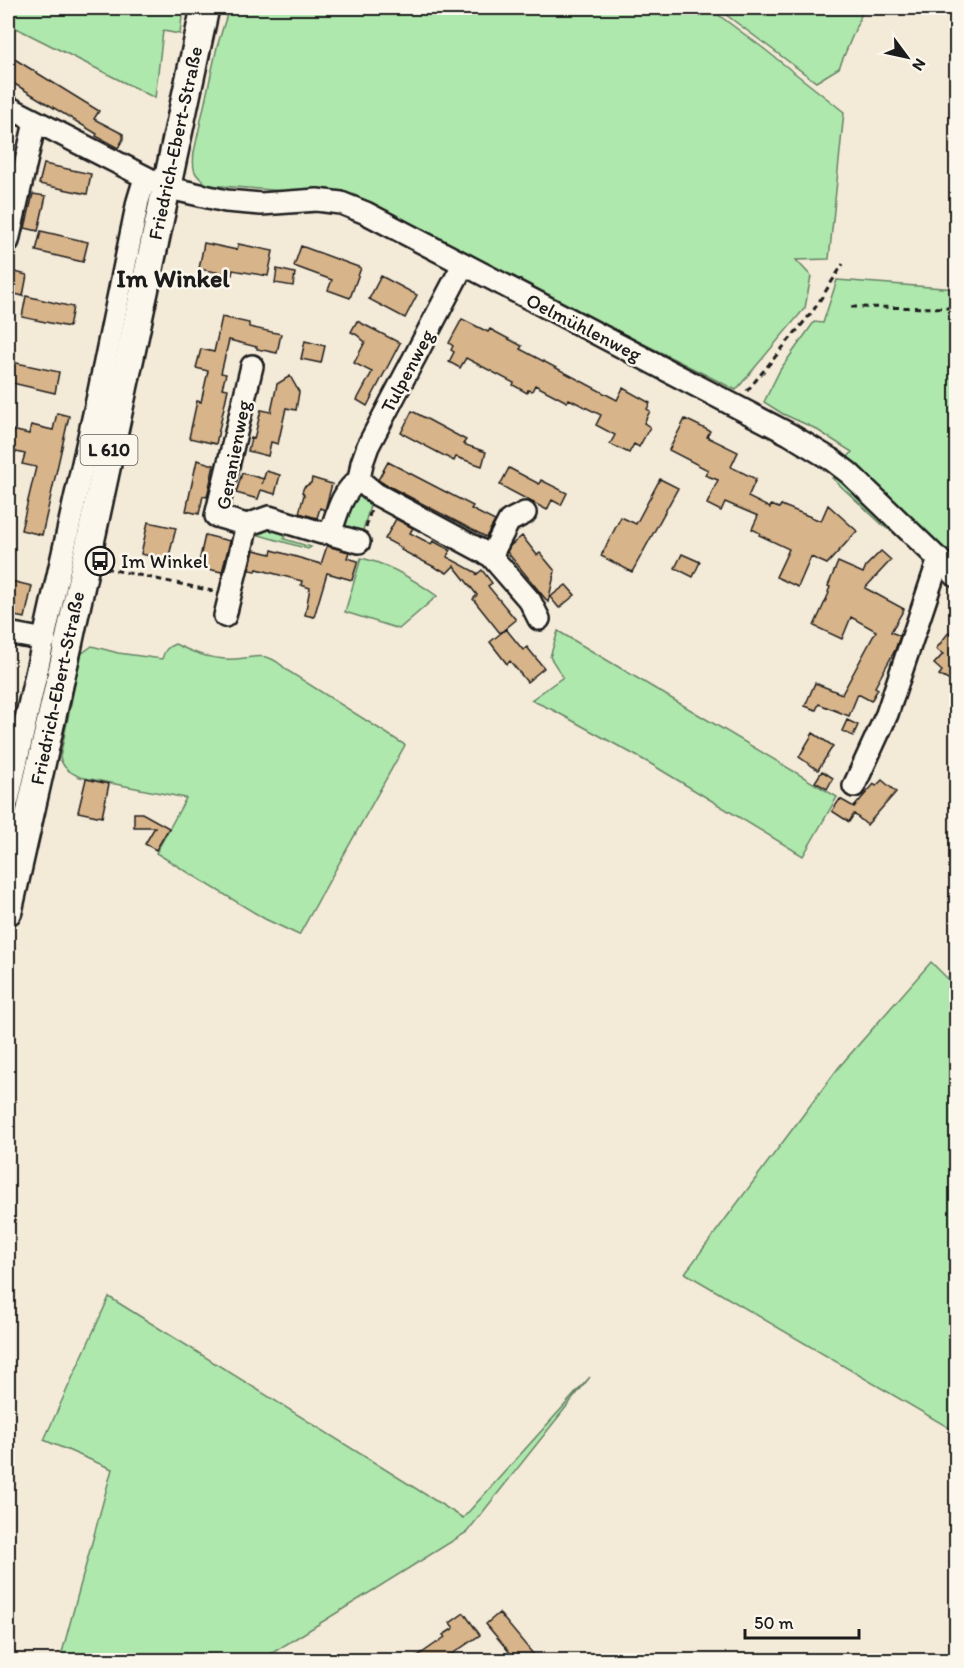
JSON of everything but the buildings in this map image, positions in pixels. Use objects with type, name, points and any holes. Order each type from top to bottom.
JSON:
[{"type":"main road","name":"Friedrich-Ebert-Straße","points":[[9,898],[68,645],[155,182],[205,8]]},
{"type":"street","name":"Oelmühlenweg","points":[[8,107],[155,182],[226,201],[261,204],[317,200],[341,203],[366,213],[789,434],[845,470],[957,576]]},
{"type":"street","points":[[8,241],[35,122]]},
{"type":"street","name":"Friedrich-Ebert-Straße","points":[[8,800],[99,396],[138,201],[155,182]]},
{"type":"street","name":"Tulpenweg","points":[[325,532],[332,528],[345,494],[358,480],[368,446],[463,265]]},
{"type":"street","name":"Geranienweg","points":[[252,366],[216,516],[247,525],[269,517],[359,542]]},
{"type":"street","points":[[358,480],[376,494],[491,555],[530,601],[538,619]]},
{"type":"street","points":[[491,555],[509,521],[525,513]]},
{"type":"street","name":"Geranienweg","points":[[225,616],[247,525]]},
{"type":"street","points":[[854,786],[887,714],[939,559]]},
{"type":"street","points":[[8,633],[45,640]]},
{"type":"path","points":[[734,405],[813,310],[843,264]]},
{"type":"path","points":[[851,307],[957,308]]},
{"type":"path","points":[[359,542],[362,540],[376,494]]},
{"type":"path","points":[[99,567],[230,595]]},
{"type":"green space","points":[[8,8],[183,8],[180,34],[163,31],[155,98],[8,24]]},
{"type":"green space","points":[[229,8],[709,8],[844,112],[829,259],[796,260],[811,276],[805,308],[736,390],[470,257],[310,193],[208,185],[199,178],[195,171],[194,152],[217,47]]},
{"type":"green space","points":[[717,8],[864,8],[839,68],[816,82]]},
{"type":"green space","points":[[837,280],[956,289],[956,584],[916,542],[886,528],[832,478],[852,452],[814,428],[783,414],[764,402],[780,370],[814,322],[823,323]]},
{"type":"green space","points":[[361,493],[371,502],[362,534],[342,528],[349,497]]},
{"type":"green space","points":[[277,524],[287,527],[284,539],[311,547],[308,549],[259,535]]},
{"type":"green space","points":[[361,558],[391,568],[437,596],[399,629],[345,612]]},
{"type":"green space","points":[[558,631],[837,797],[803,856],[651,764],[531,700],[563,677],[550,657]]},
{"type":"green space","points":[[175,644],[218,658],[235,659],[258,656],[272,659],[405,745],[299,935],[265,919],[156,853],[186,798],[80,777],[67,770],[61,761],[81,654],[92,646],[118,653],[162,659],[166,650]]},
{"type":"green space","points":[[931,962],[956,987],[956,1432],[685,1273],[839,1067]]},
{"type":"green space","points":[[109,1297],[463,1518],[590,1377],[467,1532],[261,1660],[60,1660],[112,1469],[44,1440]]},
{"type":"place","name":"Im Winkel","points":[[100,561]]},
{"type":"district","name":"Im Winkel","points":[[173,278]]}]
